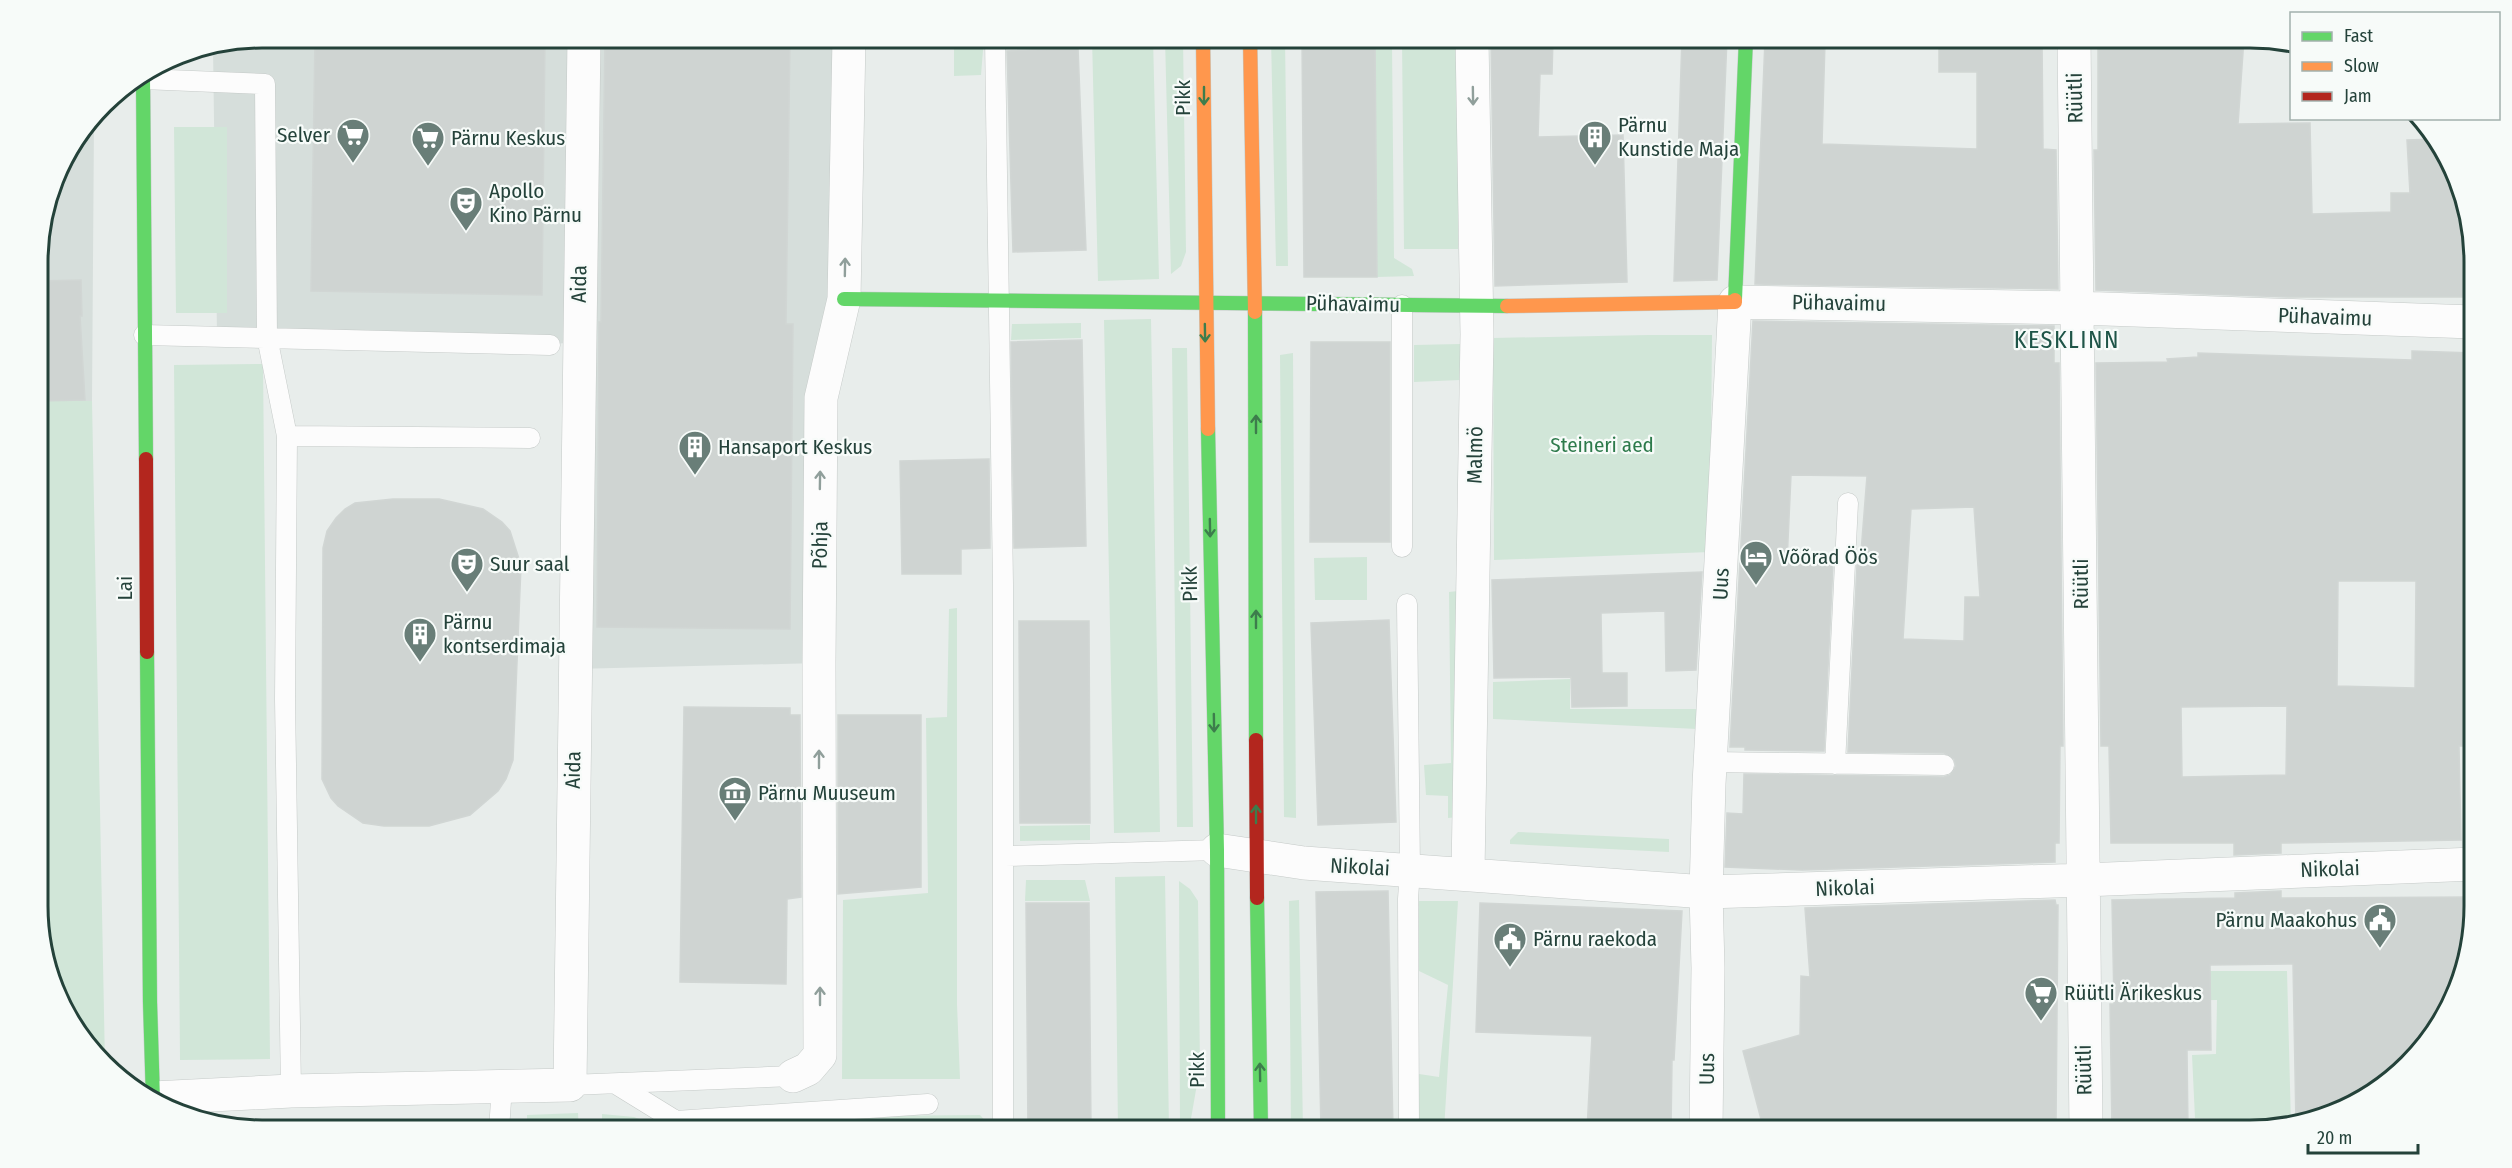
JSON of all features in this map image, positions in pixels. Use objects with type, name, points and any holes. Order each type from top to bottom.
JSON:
[{"type":"main road","name":"Pikk","points":[[1203,48],[1205,302],[1217,850],[1218,1120]]},
{"type":"main road","points":[[1250,48],[1256,338],[1256,857],[1261,1120]]},
{"type":"main road","name":"Uus","points":[[1735,302],[1746,48]]},
{"type":"main road","name":"Lai","points":[[143,84],[149,978],[153,1090]]},
{"type":"main road","name":"Pühavaimu","points":[[844,299],[1254,302],[1477,307],[1735,302]]},
{"type":"street","name":"Aida","points":[[570,1085],[584,48]]},
{"type":"street","name":"Põhja","points":[[793,1076],[808,1069],[820,1055],[821,398],[844,299],[849,48]]},
{"type":"street","name":"Malmö","points":[[1468,873],[1477,307],[1472,48]]},
{"type":"street","name":"Rüütli","points":[[2074,48],[2086,1120]]},
{"type":"street","name":"Pühavaimu","points":[[1735,302],[2078,308],[2464,322]]},
{"type":"street","name":"Uus","points":[[1706,1120],[1708,968],[1706,892],[1735,302]]},
{"type":"street","name":"Nikolai","points":[[1217,850],[1304,863],[1468,873],[1706,892],[2464,864]]},
{"type":"street","points":[[168,1098],[291,1091],[570,1085]]},
{"type":"lane","points":[[995,48],[1005,856],[1003,1120]]},
{"type":"lane","points":[[154,78],[265,84],[267,337],[287,436],[285,699],[291,1091]]},
{"type":"lane","points":[[1402,305],[1402,547]]},
{"type":"lane","points":[[144,334],[550,345]]},
{"type":"lane","points":[[287,436],[530,438]]},
{"type":"lane","points":[[1835,764],[1848,503]]},
{"type":"lane","points":[[1407,604],[1410,870],[1408,1120]]},
{"type":"lane","points":[[1711,762],[1944,765]]},
{"type":"lane","points":[[1005,856],[1217,850]]},
{"type":"lane","points":[[570,1085],[793,1076]]},
{"type":"lane","points":[[616,1084],[670,1120]]},
{"type":"lane","points":[[500,1120],[502,1086]]},
{"type":"lane","points":[[747,1120],[928,1104]]},
{"type":"shaded area","points":[[248,48],[849,48],[819,663],[574,669],[578,341],[550,345],[217,335],[213,54]]},
{"type":"shaded area","points":[[94,130],[92,401],[48,401],[48,248],[55,207],[64,180]]},
{"type":"green space","points":[[954,48],[983,48],[981,75],[954,76]]},
{"type":"green space","points":[[1092,48],[1153,48],[1159,279],[1098,281]]},
{"type":"green space","points":[[1165,48],[1183,48],[1186,252],[1181,266],[1171,274]]},
{"type":"green space","points":[[1271,48],[1285,48],[1288,266],[1276,266]]},
{"type":"green space","points":[[1375,48],[1392,48],[1394,258],[1412,269],[1414,276],[1377,277]]},
{"type":"green space","points":[[1402,48],[1459,48],[1458,249],[1404,249]]},
{"type":"green space","points":[[174,127],[227,127],[227,313],[176,313]]},
{"type":"green space","points":[[1151,319],[1160,832],[1114,833],[1104,320]]},
{"type":"green space","points":[[1081,323],[1081,338],[1011,340],[1012,324]]},
{"type":"green space","name":"Steineri aed","points":[[1712,335],[1710,552],[1494,560],[1493,338]]},
{"type":"green space","points":[[1460,344],[1460,380],[1414,382],[1414,345]]},
{"type":"green space","points":[[1172,348],[1187,348],[1193,827],[1177,827]]},
{"type":"green space","points":[[1293,353],[1296,818],[1284,817],[1280,355]]},
{"type":"green space","points":[[263,364],[270,1059],[180,1060],[174,365]]},
{"type":"green space","points":[[48,401],[92,401],[105,1051],[84,1025],[64,988],[55,961],[48,920]]},
{"type":"green space","points":[[1367,557],[1367,600],[1315,600],[1314,558]]},
{"type":"green space","points":[[1458,591],[1458,817],[1448,818],[1448,796],[1426,795],[1424,765],[1451,763],[1449,592]]},
{"type":"green space","points":[[957,608],[957,1004],[960,1079],[842,1079],[843,900],[928,893],[926,718],[947,717],[949,609]]},
{"type":"green space","points":[[1570,679],[1570,709],[1698,709],[1697,729],[1493,719],[1493,682]]},
{"type":"green space","points":[[1090,825],[1090,840],[1020,841],[1020,826]]},
{"type":"green space","points":[[1518,832],[1669,839],[1669,852],[1510,844],[1510,840]]},
{"type":"green space","points":[[1165,876],[1169,1120],[1118,1120],[1115,877]]},
{"type":"green space","points":[[1026,880],[1085,880],[1090,901],[1025,901]]},
{"type":"green space","points":[[1179,881],[1190,889],[1198,901],[1200,1067],[1191,1120],[1180,1120]]},
{"type":"green space","points":[[1299,900],[1303,1120],[1291,1120],[1289,901]]},
{"type":"green space","points":[[1419,901],[1458,901],[1445,1120],[1419,1120],[1419,1074],[1439,1077],[1448,985],[1419,971]]},
{"type":"green space","points":[[2115,971],[2287,971],[2291,1116],[2264,1120],[2195,1118],[2192,1055],[2216,1054],[2217,1000],[2116,1001]]},
{"type":"green space","points":[[578,1113],[578,1120],[527,1120],[527,1115]]},
{"type":"green space","points":[[602,1114],[634,1117],[642,1120],[602,1120]]},
{"type":"green space","points":[[980,1115],[985,1120],[859,1120],[861,1116]]},
{"type":"building","name":"Pärnu Keskus","points":[[315,48],[545,48],[542,295],[311,291]]},
{"type":"building","points":[[605,48],[790,48],[786,324],[793,324],[790,629],[597,627],[599,322],[601,322]]},
{"type":"building","points":[[1078,48],[1086,250],[1013,252],[1007,51]]},
{"type":"building","points":[[1302,48],[1375,48],[1377,277],[1304,277]]},
{"type":"building","name":"Pärnu Kunstide Maja","points":[[1491,48],[1553,48],[1552,74],[1540,74],[1538,137],[1623,135],[1627,282],[1495,286]]},
{"type":"building","points":[[1682,48],[1727,48],[1717,280],[1674,281]]},
{"type":"building","points":[[1765,48],[1825,48],[1822,144],[1977,149],[1977,72],[1939,72],[1939,48],[2042,48],[2043,149],[2056,150],[2058,289],[1755,284]]},
{"type":"building","points":[[2098,48],[2243,48],[2238,124],[2310,123],[2312,214],[2391,212],[2391,193],[2410,193],[2407,140],[2425,139],[2448,180],[2457,207],[2464,248],[2464,297],[2289,297],[2096,290],[2094,150],[2098,150]]},
{"type":"building","points":[[81,280],[82,316],[80,316],[85,400],[48,401],[48,281]]},
{"type":"building","points":[[1753,321],[2054,326],[2054,363],[2059,363],[2063,746],[2060,746],[2059,843],[2055,843],[2055,862],[1802,870],[1725,867],[1727,813],[1743,814],[1744,774],[1944,777],[1950,775],[1956,766],[1954,759],[1944,753],[1848,752],[1857,565],[1860,565],[1867,476],[1791,475],[1787,562],[1833,564],[1824,751],[1745,750],[1745,747],[1730,747]],"holes":[[[1974,507],[1980,597],[1965,597],[1964,641],[1903,639],[1911,509]]]},
{"type":"building","points":[[1082,340],[1086,546],[1014,548],[1011,342]]},
{"type":"building","points":[[1311,342],[1390,342],[1390,542],[1310,542]]},
{"type":"building","points":[[2412,351],[2464,353],[2464,746],[2459,746],[2461,840],[2281,843],[2281,853],[2234,855],[2234,843],[2111,843],[2109,746],[2101,746],[2096,363],[2168,362],[2167,359],[2198,357],[2198,353],[2412,360]],"holes":[[[2338,581],[2416,581],[2415,688],[2337,686]],[[2287,706],[2286,775],[2182,777],[2181,707]]]},
{"type":"building","points":[[989,459],[990,548],[961,549],[961,574],[902,574],[900,461]]},
{"type":"building","name":"Pärnu kontserdimaja","points":[[393,499],[439,499],[483,509],[502,522],[510,531],[521,565],[513,760],[506,779],[498,791],[470,815],[429,826],[384,826],[363,823],[338,806],[331,798],[322,779],[323,548],[327,531],[336,518],[355,503]]},
{"type":"building","points":[[1702,572],[1696,670],[1666,671],[1665,611],[1601,613],[1602,673],[1627,673],[1627,706],[1572,707],[1571,677],[1494,678],[1492,580]]},
{"type":"building","points":[[1389,620],[1396,822],[1318,825],[1311,623]]},
{"type":"building","points":[[1019,621],[1089,621],[1090,823],[1020,823]]},
{"type":"building","name":"Pärnu Muuseum","points":[[684,707],[790,708],[790,715],[800,715],[801,897],[787,899],[786,984],[680,982]]},
{"type":"building","points":[[838,715],[921,715],[921,887],[838,894]]},
{"type":"building","points":[[1388,891],[1393,1120],[1321,1120],[1316,892]]},
{"type":"building","points":[[2281,891],[2281,898],[2464,897],[2464,920],[2460,947],[2448,988],[2428,1025],[2391,1067],[2369,1084],[2344,1098],[2319,1109],[2296,1115],[2293,964],[2210,965],[2211,1050],[2187,1050],[2188,1120],[2112,1120],[2110,1004],[2114,1004],[2112,900],[2235,898],[2235,893]]},
{"type":"building","points":[[2055,900],[2058,905],[2056,1120],[1761,1120],[1743,1051],[1800,1035],[1801,976],[1810,977],[1805,908]]},
{"type":"building","points":[[1026,903],[1089,903],[1091,1120],[1028,1120]]},
{"type":"building","points":[[1480,903],[1682,911],[1674,1060],[1672,1060],[1671,1120],[1588,1120],[1592,1036],[1476,1032]]},
{"type":"traffic: fast","points":[[1735,300],[1746,48]]},
{"type":"traffic: fast","points":[[143,84],[146,459]]},
{"type":"traffic: fast","points":[[844,299],[1507,306]]},
{"type":"traffic: fast","points":[[1255,312],[1256,740]]},
{"type":"traffic: fast","points":[[1208,429],[1217,850],[1218,1120]]},
{"type":"traffic: fast","points":[[147,652],[153,1090]]},
{"type":"traffic: fast","points":[[1257,898],[1261,1120]]},
{"type":"traffic: slow","points":[[1203,48],[1208,429]]},
{"type":"traffic: slow","points":[[1250,48],[1255,312]]},
{"type":"traffic: slow","points":[[1507,306],[1735,302],[1735,300]]},
{"type":"traffic: jam","points":[[146,459],[147,652]]},
{"type":"traffic: jam","points":[[1256,740],[1257,898]]},
{"type":"place","name":"Selver","points":[[353,164]]},
{"type":"place","name":"Pärnu Kunstide Maja","points":[[1595,166]]},
{"type":"place","name":"Pärnu Keskus","points":[[428,167]]},
{"type":"place","name":"Apollo Kino Pärnu","points":[[466,232]]},
{"type":"place","name":"Hansaport Keskus","points":[[695,476]]},
{"type":"place","name":"Võõrad Öös","points":[[1756,586]]},
{"type":"place","name":"Suur saal","points":[[467,593]]},
{"type":"place","name":"Pärnu kontserdimaja","points":[[420,663]]},
{"type":"place","name":"Pärnu Muuseum","points":[[735,822]]},
{"type":"place","name":"Pärnu Maakohus","points":[[2380,949]]},
{"type":"place","name":"Pärnu raekoda","points":[[1510,968]]},
{"type":"place","name":"Rüütli Ärikeskus","points":[[2041,1022]]},
{"type":"district","name":"KESKLINN","points":[[2067,340]]}]
